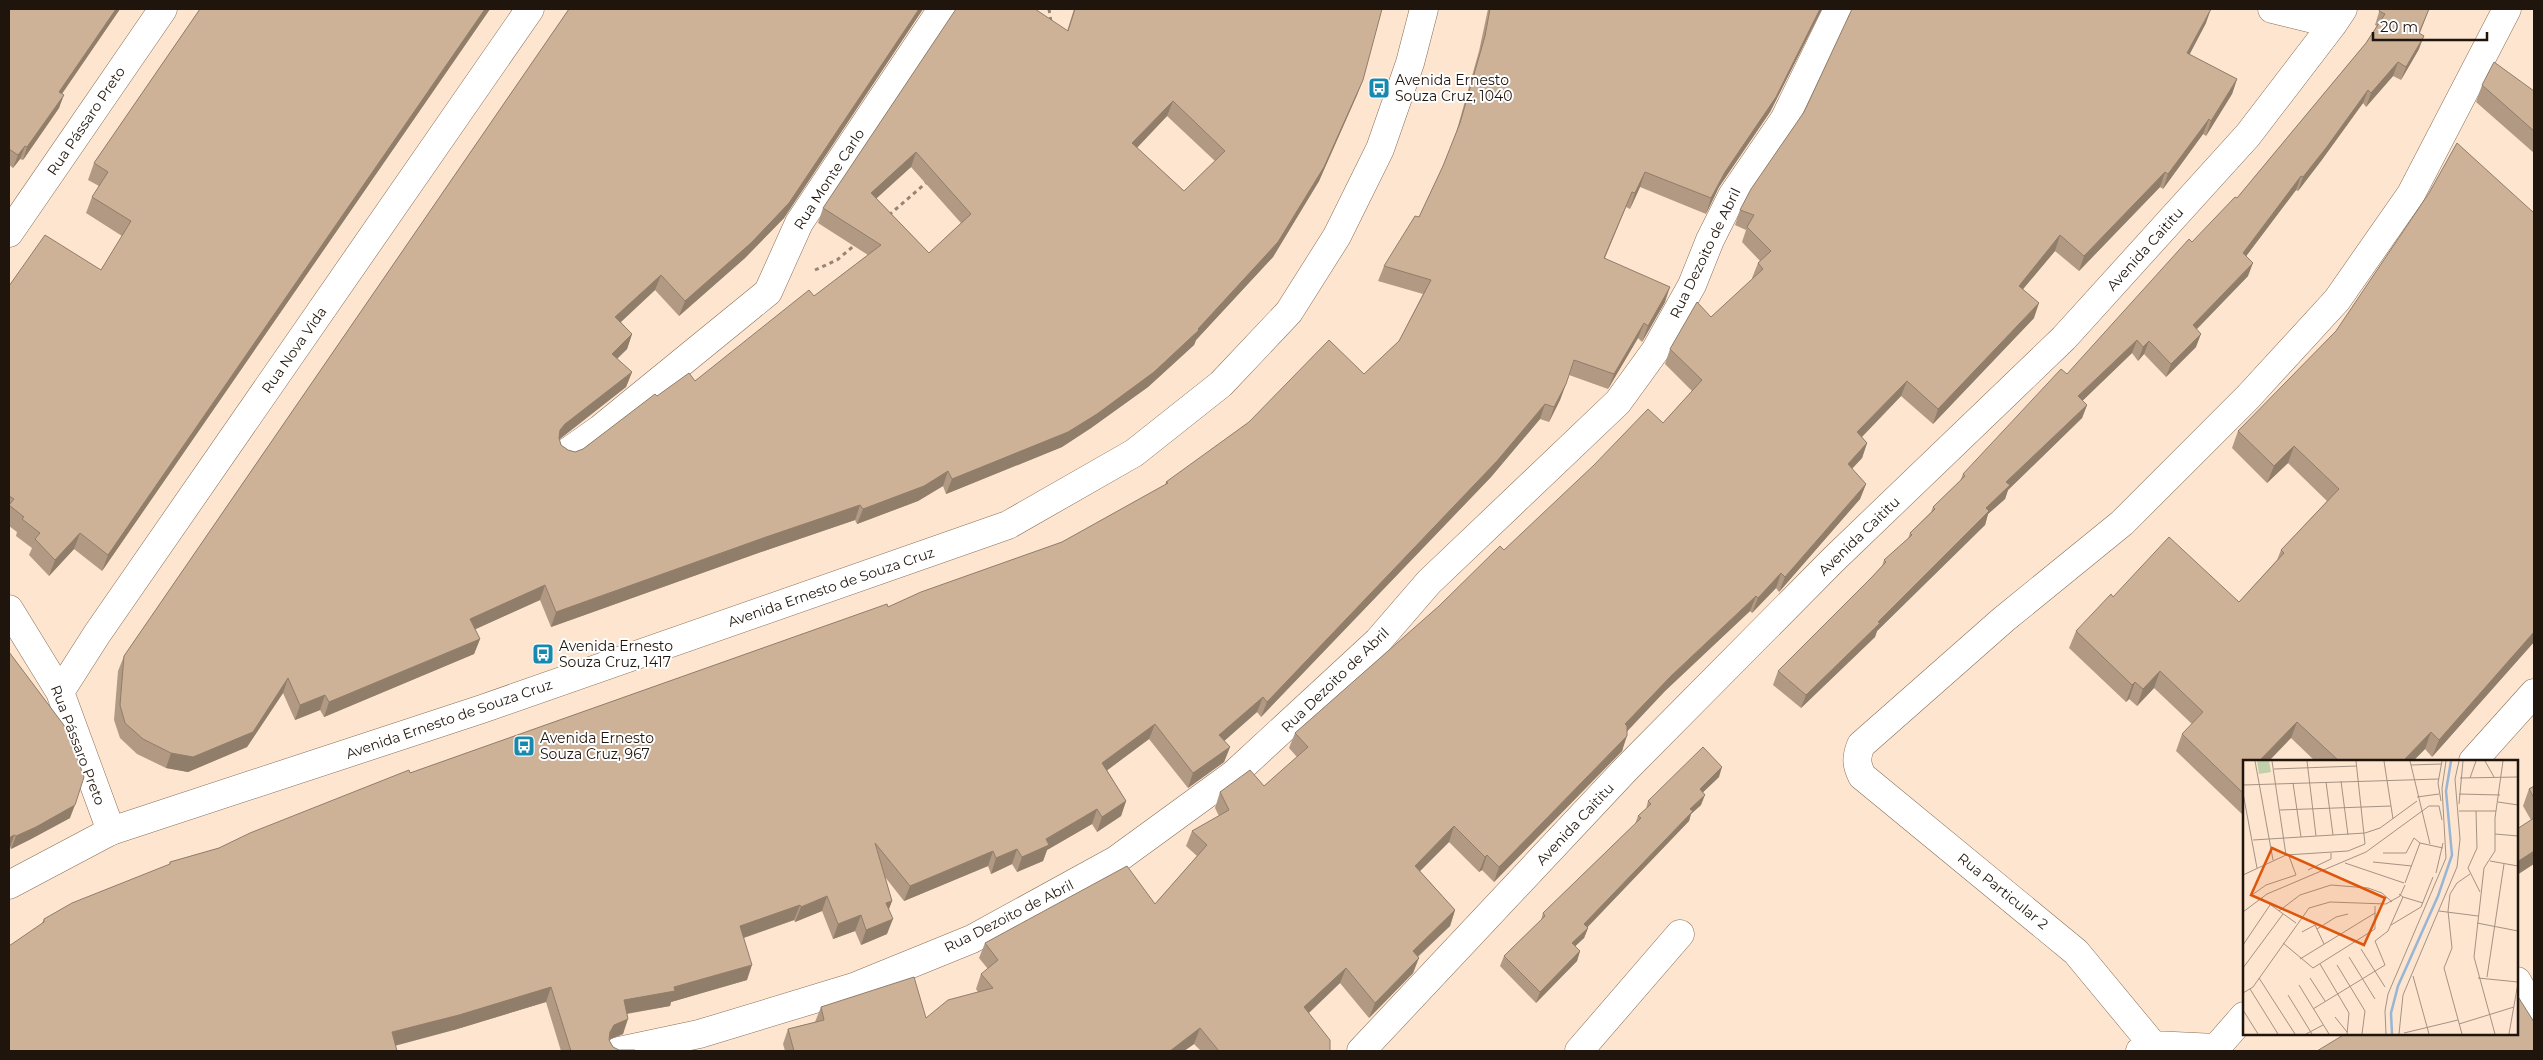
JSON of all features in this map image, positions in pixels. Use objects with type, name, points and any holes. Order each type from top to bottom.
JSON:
[{"type":"street","name":"Rua Pássaro Preto","points":[[9,234],[162,9]]},
{"type":"street","name":"Rua Nova Vida","points":[[60,692],[97,634],[530,9]]},
{"type":"street","name":"Rua Monte Carlo","points":[[569,451],[600,429],[768,292],[799,223],[942,9]]},
{"type":"street","name":"Avenida Ernesto de Souza Cruz","points":[[9,885],[111,831],[482,709],[1008,526],[1134,453],[1221,384],[1294,303],[1338,236],[1380,149],[1410,63],[1424,9]]},
{"type":"street","name":"Rua Dezoito de Abril","points":[[619,1051],[700,1034],[854,987],[972,938],[1116,860],[1234,774],[1378,641],[1429,582],[1618,402],[1655,351],[1692,285],[1710,240],[1732,196],[1784,120],[1838,9]]},
{"type":"street","points":[[2272,9],[2338,17]]},
{"type":"street","name":"Rua Particular 2","points":[[2147,1048],[2076,952],[1862,776],[1857,765],[1861,745],[2004,618],[2122,523],[2248,397],[2337,300],[2411,194],[2507,9]]},
{"type":"street","name":"Avenida Caititu","points":[[1361,1051],[1639,756],[1833,560],[2064,338],[2248,135],[2338,17]]},
{"type":"street","name":"Rua Pássaro Preto","points":[[9,609],[60,692],[111,831]]},
{"type":"street","points":[[2474,760],[2534,693]]},
{"type":"street","points":[[1579,1051],[1680,934]]},
{"type":"street","points":[[2518,984],[2534,1011]]},
{"type":"street","points":[[2147,1048],[2217,1050],[2243,1017]]},
{"type":"path","points":[[1048,9],[1054,28]]},
{"type":"path","points":[[882,221],[934,176]]},
{"type":"path","points":[[768,292],[837,260],[859,241]]},
{"type":"building","points":[[9,9],[116,9],[59,92],[64,95],[27,147],[25,146],[18,155],[9,149]]},
{"type":"building","points":[[200,9],[485,9],[108,555],[80,533],[55,560],[35,539],[40,533],[22,519],[24,517],[9,505],[14,499],[9,496],[9,286],[45,235],[101,270],[131,221],[92,197],[108,172],[94,163]]},
{"type":"building","points":[[569,9],[919,9],[789,203],[751,243],[685,301],[661,275],[615,317],[632,334],[612,354],[632,372],[565,424],[560,430],[559,438],[561,445],[575,452],[583,449],[655,394],[657,396],[689,373],[695,381],[809,290],[814,296],[881,245],[823,208],[956,9],[1035,9],[1068,31],[1075,9],[1382,9],[1363,80],[1324,167],[1278,242],[1199,330],[1154,372],[1097,414],[1068,432],[952,479],[948,471],[924,486],[863,509],[860,505],[556,612],[545,585],[470,619],[480,639],[329,702],[325,695],[300,705],[288,678],[253,732],[193,757],[171,753],[143,739],[125,723],[120,705],[124,656]],"holes":[[[1173,101],[1225,151],[1184,191],[1132,143]],[[916,152],[971,214],[929,253],[871,193]]]},
{"type":"building","points":[[1490,9],[1820,9],[1776,97],[1725,172],[1711,198],[1645,172],[1635,193],[1632,192],[1604,258],[1670,287],[1648,326],[1644,323],[1614,374],[1574,360],[1566,384],[1554,407],[1545,404],[1497,461],[1267,702],[1263,697],[1219,735],[1230,747],[1193,773],[1155,724],[1102,763],[1126,801],[1102,817],[1097,809],[1046,839],[1049,845],[1022,857],[1017,849],[996,858],[993,851],[910,886],[875,843],[892,901],[886,903],[893,919],[866,930],[861,915],[838,924],[827,896],[801,907],[800,905],[740,926],[752,965],[674,987],[675,991],[624,1000],[628,1019],[614,1025],[610,1032],[609,1040],[613,1047],[619,1050],[636,1051],[571,1051],[551,987],[459,1015],[392,1032],[397,1051],[9,1051],[9,946],[44,922],[44,919],[72,903],[170,864],[170,862],[219,848],[250,833],[409,770],[410,773],[887,604],[888,607],[921,592],[1062,542],[1168,483],[1166,482],[1249,422],[1329,340],[1364,374],[1399,341],[1431,280],[1384,266],[1415,216],[1419,217],[1443,166],[1460,123],[1485,36]]},
{"type":"building","points":[[1852,9],[2211,9],[2187,53],[2237,79],[2211,121],[2209,119],[2168,174],[2165,172],[2084,256],[2060,235],[2019,286],[2039,303],[1938,409],[1907,381],[1857,432],[1867,443],[1848,464],[1866,484],[1785,577],[1781,573],[1758,598],[1756,596],[1671,676],[1625,724],[1627,726],[1627,736],[1499,867],[1487,855],[1485,857],[1454,826],[1415,866],[1455,910],[1413,951],[1419,958],[1375,1003],[1346,968],[1304,1007],[1330,1040],[1329,1051],[1219,1051],[1200,1028],[1170,1051],[794,1051],[788,1029],[824,1020],[821,1007],[914,977],[926,1018],[948,1000],[993,988],[981,974],[998,960],[985,943],[1127,866],[1155,904],[1207,845],[1192,831],[1229,810],[1220,792],[1250,770],[1264,786],[1308,747],[1295,733],[1439,606],[1500,546],[1504,550],[1594,465],[1648,409],[1663,423],[1702,380],[1670,349],[1697,302],[1711,317],[1763,269],[1758,263],[1771,251],[1747,227],[1754,215],[1740,210],[1751,189],[1804,112]]},
{"type":"building","points":[[2380,9],[2429,9],[2419,33],[2424,36],[2406,67],[2398,62],[2371,93],[2368,90],[2326,148],[2303,177],[2301,176],[2243,253],[2253,263],[2193,325],[2201,334],[2171,364],[2149,341],[2143,347],[2137,340],[2078,396],[2087,405],[2006,482],[2010,485],[1986,508],[1989,511],[1878,622],[1880,623],[1806,695],[1778,671],[1871,578],[1886,562],[1884,560],[1912,535],[1910,533],[1935,509],[1933,507],[1965,476],[1963,474],[2061,369],[2067,374],[2189,239],[2192,242],[2235,197],[2237,198],[2366,43],[2385,14],[2379,11]]},
{"type":"building","points":[[2494,62],[2534,91],[2534,131],[2482,85]]},
{"type":"building","points":[[2457,143],[2534,213],[2534,632],[2439,740],[2431,732],[2404,760],[2338,760],[2297,722],[2260,760],[2243,760],[2243,793],[2182,734],[2203,712],[2160,671],[2143,689],[2135,682],[2132,685],[2076,631],[2111,594],[2113,597],[2169,537],[2239,602],[2284,553],[2281,550],[2339,489],[2294,446],[2274,466],[2238,431],[2336,331],[2429,193]]},
{"type":"building","points":[[9,652],[66,728],[84,777],[75,805],[36,827],[9,838]]},
{"type":"building","points":[[1703,747],[1722,767],[1700,789],[1705,795],[1690,809],[1693,811],[1584,924],[1588,928],[1572,943],[1580,951],[1540,992],[1504,956],[1545,916],[1543,913],[1641,818],[1638,816],[1651,804],[1648,801]]},
{"type":"building","points":[[2534,786],[2534,798],[2529,789]]},
{"type":"building","points":[[2534,818],[2534,851],[2518,861],[2518,828]]},
{"type":"building","points":[[2518,997],[2534,1022],[2534,1051],[2317,1051],[2343,1035],[2518,1035]]},
{"type":"place","name":"Avenida Ernesto Souza Cruz, 1040","points":[[1379,88]]},
{"type":"place","name":"Avenida Ernesto Souza Cruz, 1417","points":[[543,654]]},
{"type":"place","name":"Avenida Ernesto Souza Cruz, 967","points":[[524,746]]}]
